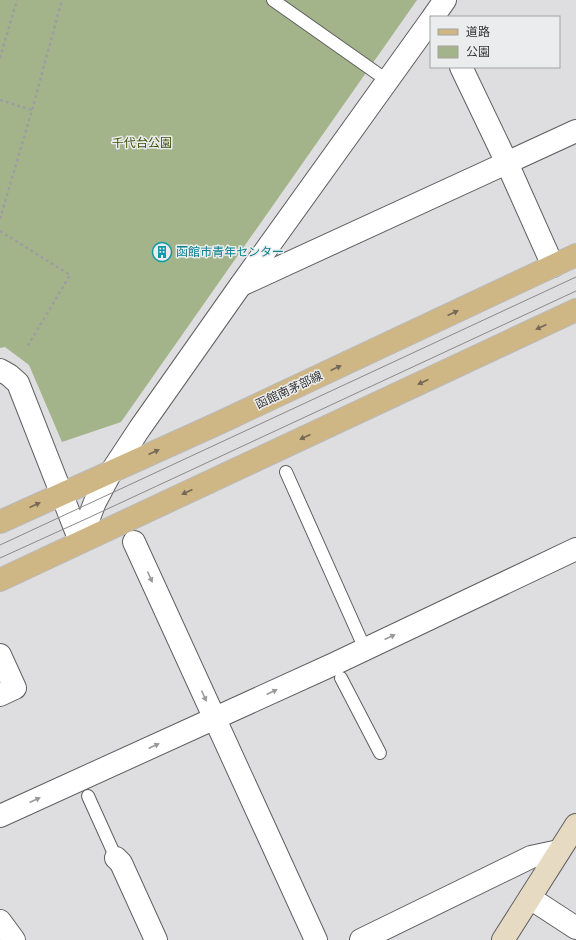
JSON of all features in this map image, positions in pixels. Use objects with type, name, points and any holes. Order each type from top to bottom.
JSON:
[{"type":"main road","name":"函館南茅部線","points":[[0,522],[219,423],[576,255]]},
{"type":"main road","points":[[0,580],[576,310]]},
{"type":"street","points":[[80,542],[95,502],[111,472],[140,428],[430,22]]},
{"type":"street","points":[[461,68],[507,163],[553,266]]},
{"type":"street","points":[[240,286],[576,131]]},
{"type":"street","points":[[0,370],[9,375],[18,383],[80,542]]},
{"type":"street","points":[[134,542],[316,940]]},
{"type":"street","points":[[0,816],[366,649],[576,549]]},
{"type":"street","points":[[0,655],[15,688],[0,695]]},
{"type":"street","points":[[503,940],[576,825]]},
{"type":"street","points":[[361,940],[531,856],[559,851]]},
{"type":"street","points":[[116,858],[121,863],[156,940]]},
{"type":"street","points":[[530,898],[576,928]]},
{"type":"street","points":[[0,921],[14,940]]},
{"type":"lane","points":[[273,0],[388,81]]},
{"type":"lane","points":[[286,472],[366,649]]},
{"type":"lane","points":[[341,678],[380,753]]},
{"type":"lane","points":[[88,796],[116,858]]},
{"type":"path","points":[[0,58],[17,0]]},
{"type":"path","points":[[0,219],[62,0]]},
{"type":"path","points":[[0,100],[32,110]]},
{"type":"path","points":[[0,231],[70,275],[27,347]]},
{"type":"green space","name":"千代台公園","points":[[0,0],[417,0],[121,422],[62,442],[29,365],[5,347],[0,348]]},
{"type":"tram line","points":[[0,545],[576,277]]},
{"type":"tram line","points":[[0,558],[576,291]]},
{"type":"place","name":"函館市青年センター","points":[[162,252]]}]
